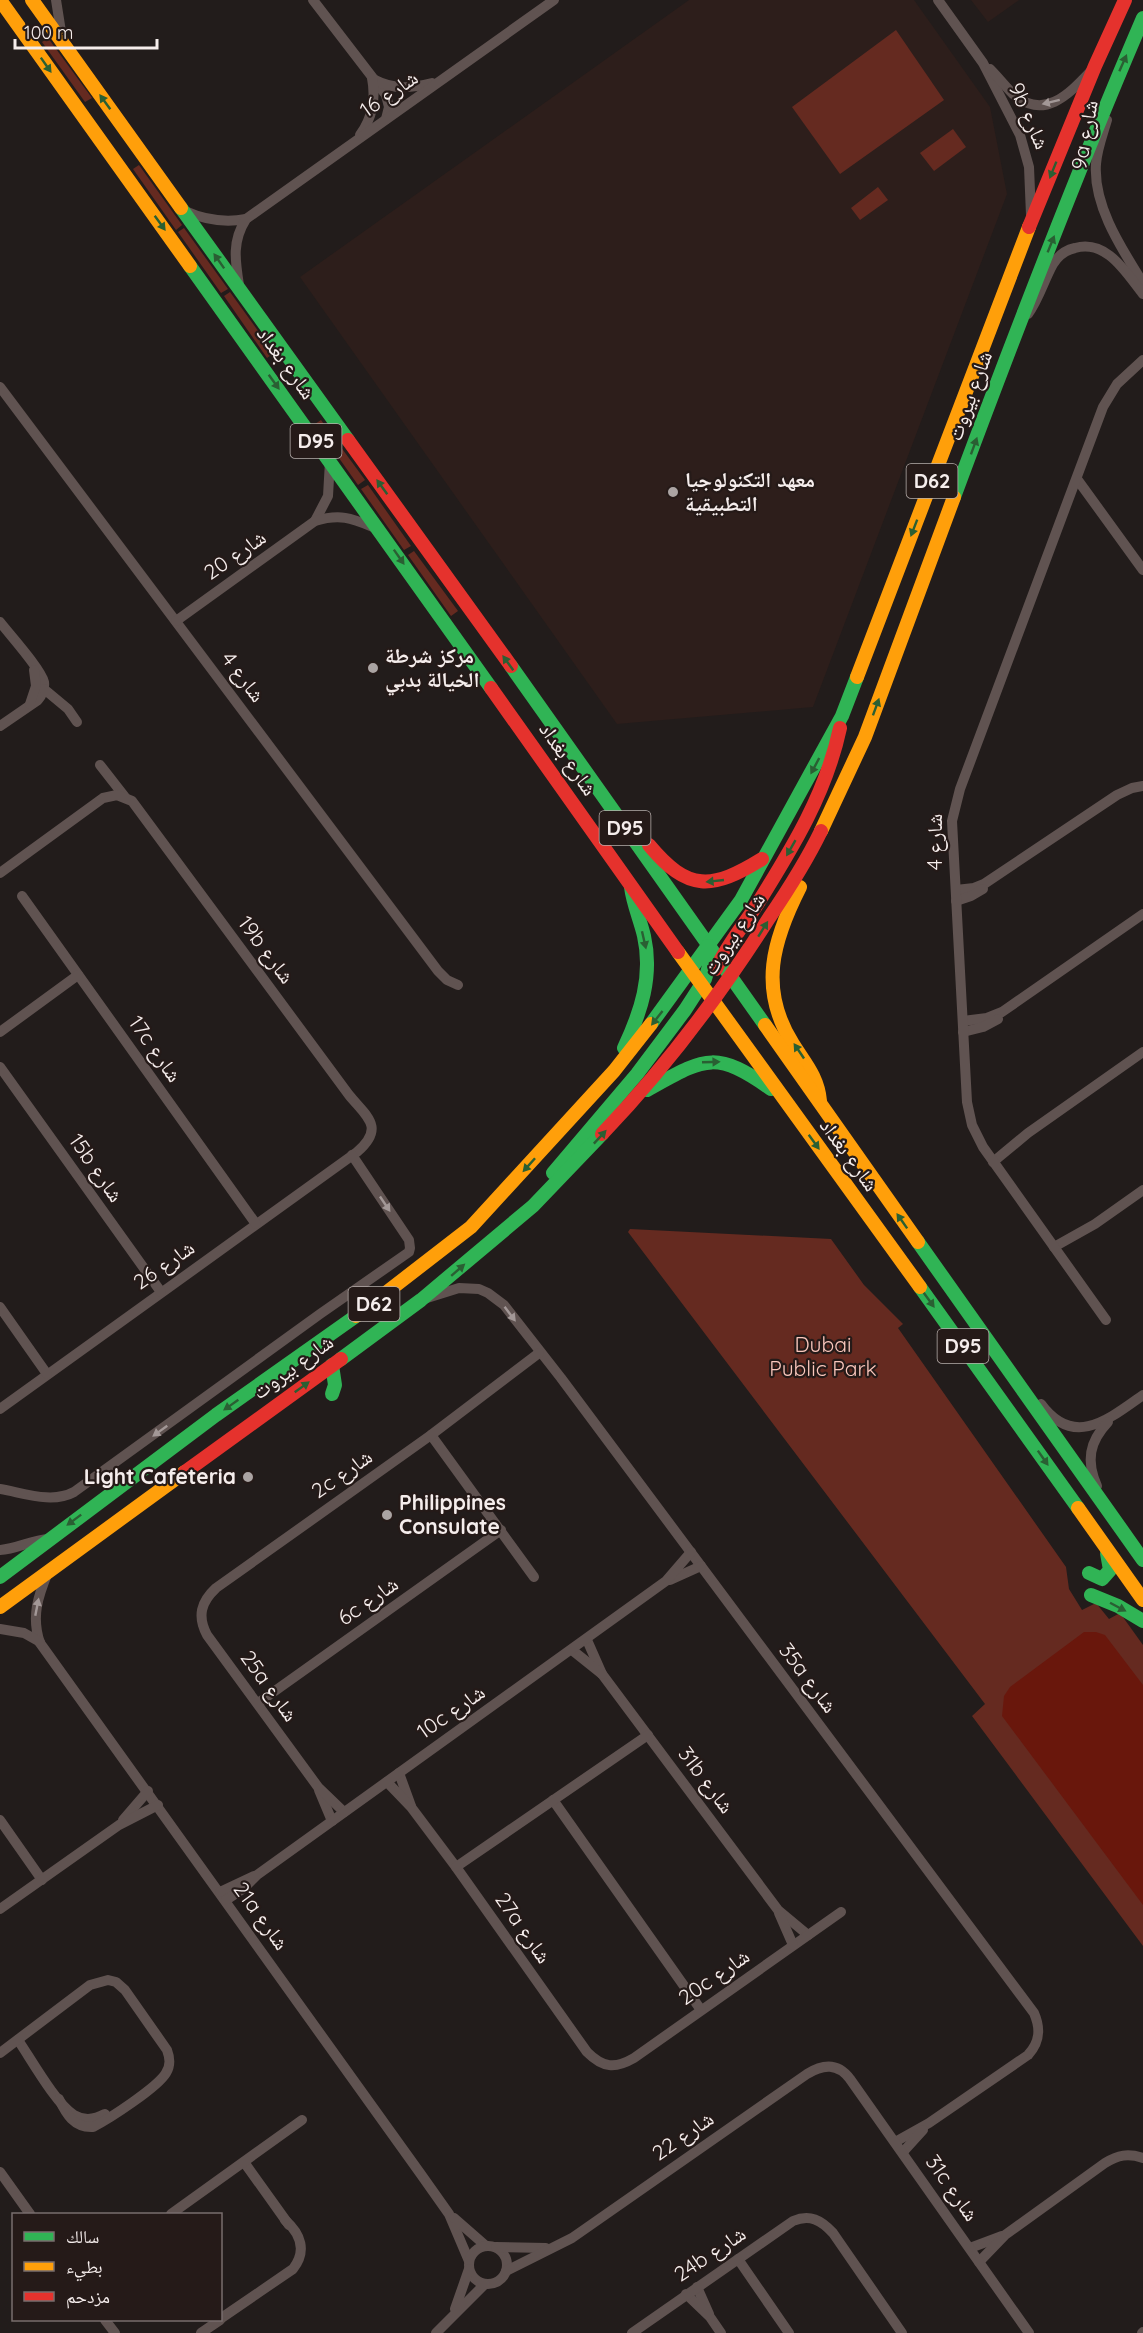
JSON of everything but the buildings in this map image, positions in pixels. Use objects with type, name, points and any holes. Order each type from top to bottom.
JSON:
[{"type":"main road","name":"شارع بغداد","points":[[0,0],[380,530],[780,1095],[987,1379],[1143,1600]]},
{"type":"main road","name":"شارع بغداد","points":[[32,0],[542,710],[1143,1560]]},
{"type":"main road","name":"شارع بيروت","points":[[0,1576],[216,1415],[383,1297],[452,1243],[506,1190],[614,1071],[692,971],[741,900],[842,716],[1031,222],[1095,66],[1125,0]]},
{"type":"main road","name":"شارع بيروت","points":[[0,1607],[421,1300],[533,1206],[639,1095],[714,1002],[809,856],[865,737],[1018,326],[1143,18]]},
{"type":"main road","points":[[542,710],[577,748],[659,858],[682,876],[702,882],[726,880],[738,875],[766,856]]},
{"type":"main road","points":[[714,1002],[713,981],[719,961],[768,887],[824,788],[837,749],[842,716]]},
{"type":"main road","points":[[809,856],[803,882],[780,928],[774,953],[772,978],[778,1011],[792,1041],[815,1077],[820,1104]]},
{"type":"main road","points":[[614,1071],[640,1012],[648,978],[644,934],[634,909],[630,884]]},
{"type":"main road","points":[[533,1206],[553,1172],[637,1074],[702,985],[709,966],[709,946]]},
{"type":"main road","points":[[639,1095],[686,1068],[712,1061],[742,1069],[780,1095]]},
{"type":"main road","points":[[332,1365],[335,1385],[332,1394]]},
{"type":"main road","points":[[1089,1573],[1102,1579],[1110,1570],[1105,1547]]},
{"type":"main road","points":[[1091,1595],[1143,1621]]},
{"type":"street","points":[[56,0],[63,45]]},
{"type":"street","points":[[313,0],[388,101],[386,119]]},
{"type":"street","name":"شارع 16","points":[[246,219],[554,0]]},
{"type":"street","name":"9b شارع","points":[[938,0],[983,63],[1020,135],[1031,183],[1031,222]]},
{"type":"street","name":"9b شارع","points":[[983,63],[1021,100],[1039,105],[1065,98],[1095,66]]},
{"type":"street","points":[[372,78],[386,85],[402,88],[417,87],[441,80]]},
{"type":"street","points":[[356,141],[367,124],[372,110],[374,94],[372,78]]},
{"type":"street","name":"9a شارع","points":[[1112,90],[1111,110],[1096,156],[1097,186],[1115,235],[1143,284]]},
{"type":"street","points":[[183,210],[218,221],[230,222],[246,219]]},
{"type":"street","points":[[240,290],[235,250],[240,229],[246,219]]},
{"type":"street","points":[[1018,326],[1031,310],[1057,259],[1070,249],[1094,247],[1108,254],[1143,294]]},
{"type":"street","name":"شارع 4","points":[[1106,1320],[976,1136],[969,1114],[952,821],[956,799],[1107,398],[1117,384],[1142,362]]},
{"type":"street","name":"شارع 4","points":[[0,387],[438,971],[447,980],[458,985]]},
{"type":"street","name":"شارع 20","points":[[315,521],[328,496],[330,461]]},
{"type":"street","points":[[1077,479],[1143,570]]},
{"type":"street","points":[[1070,498],[1088,500],[1098,507]]},
{"type":"street","name":"شارع 20","points":[[176,621],[315,521],[345,517],[380,530]]},
{"type":"street","points":[[0,622],[42,677],[44,689],[38,700],[0,726]]},
{"type":"street","points":[[26,708],[33,698],[36,686],[31,662]]},
{"type":"street","points":[[44,689],[68,709],[77,722]]},
{"type":"street","points":[[100,765],[124,797]]},
{"type":"street","points":[[1117,795],[1130,782],[1143,779]]},
{"type":"street","points":[[956,896],[996,876],[1117,795],[1143,786]]},
{"type":"street","points":[[0,873],[109,795],[124,797],[132,801],[143,815]]},
{"type":"street","points":[[87,810],[117,800],[130,804],[143,815]]},
{"type":"street","name":"19b شارع","points":[[143,815],[359,1107]]},
{"type":"street","name":"17c شارع","points":[[22,896],[256,1224]]},
{"type":"street","points":[[963,1027],[1009,1008],[1143,914]]},
{"type":"street","points":[[0,1032],[78,975]]},
{"type":"street","points":[[991,1158],[1143,1052]]},
{"type":"street","name":"15b شارع","points":[[0,1067],[161,1292]]},
{"type":"street","name":"شارع 26","points":[[0,1409],[364,1146],[372,1131],[369,1117],[359,1107]]},
{"type":"street","points":[[0,1489],[53,1498],[64,1497],[74,1492],[409,1252],[411,1248],[409,1240],[352,1155]]},
{"type":"street","points":[[1057,1250],[1143,1190]]},
{"type":"street","name":"35a شارع","points":[[421,1300],[459,1288],[479,1289],[504,1305],[1027,2002],[1037,2019],[1039,2025],[1037,2042],[1028,2055],[929,2123],[895,2142]]},
{"type":"street","points":[[0,1307],[47,1374]]},
{"type":"street","points":[[994,1350],[1011,1364],[1047,1413],[1060,1423],[1083,1428],[1115,1415]]},
{"type":"street","name":"2c شارع","points":[[203,1604],[216,1588],[506,1379],[542,1357]]},
{"type":"street","points":[[1104,1505],[1092,1476],[1090,1453],[1098,1432],[1115,1415],[1143,1395]]},
{"type":"street","points":[[431,1435],[534,1577]]},
{"type":"street","name":"6c شارع","points":[[258,1703],[501,1530]]},
{"type":"street","points":[[0,1550],[10,1549],[30,1541],[49,1539]]},
{"type":"street","name":"10c شارع","points":[[223,1896],[257,1875],[587,1640],[666,1581],[691,1552]]},
{"type":"street","name":"10c شارع","points":[[666,1581],[701,1566]]},
{"type":"street","name":"21a شارع","points":[[48,1572],[38,1598],[35,1616],[40,1643],[449,2214],[469,2265]]},
{"type":"street","name":"25a شارع","points":[[203,1604],[201,1618],[207,1635],[318,1787],[344,1812]]},
{"type":"street","points":[[0,1629],[24,1633],[40,1643]]},
{"type":"street","name":"31b شارع","points":[[587,1640],[602,1674],[778,1910],[793,1945]]},
{"type":"street","name":"31b شارع","points":[[573,1650],[602,1674]]},
{"type":"street","points":[[456,1867],[648,1735]]},
{"type":"street","name":"27a شارع","points":[[399,1773],[411,1806]]},
{"type":"street","name":"27a شارع","points":[[387,1782],[411,1806],[587,2052],[600,2064],[607,2066]]},
{"type":"street","name":"25a شارع","points":[[318,1787],[332,1821]]},
{"type":"street","points":[[119,1824],[148,1791]]},
{"type":"street","points":[[553,1800],[701,2010]]},
{"type":"street","points":[[0,1909],[119,1824],[158,1805]]},
{"type":"street","points":[[0,1820],[42,1880]]},
{"type":"street","name":"31b شارع","points":[[778,1910],[808,1935]]},
{"type":"street","name":"20c شارع","points":[[607,2066],[615,2066],[628,2061],[841,1912]]},
{"type":"street","points":[[0,2053],[76,1996],[94,1988],[108,1987],[121,1993],[135,2008],[165,2047],[170,2062],[164,2077],[99,2124],[85,2127],[72,2120],[18,2040]]},
{"type":"street","name":"شارع 22","points":[[506,2271],[565,2242],[593,2224],[813,2070],[826,2066],[839,2069]]},
{"type":"street","name":"31c شارع","points":[[839,2069],[847,2075],[903,2152],[1029,2333]]},
{"type":"street","points":[[172,2213],[302,2120]]},
{"type":"street","name":"35a شارع","points":[[903,2152],[929,2123]]},
{"type":"street","points":[[979,2262],[1005,2235],[1097,2169],[1121,2155],[1131,2154],[1143,2158]]},
{"type":"street","points":[[1097,2169],[1122,2161],[1132,2161],[1143,2166]]},
{"type":"street","points":[[222,2318],[293,2269],[302,2250],[299,2237],[244,2162]]},
{"type":"street","points":[[0,2172],[29,2213]]},
{"type":"street","name":"21a شارع","points":[[449,2214],[491,2246]]},
{"type":"street","name":"24b شارع","points":[[632,2333],[793,2221],[800,2218],[814,2218],[833,2233],[902,2333]]},
{"type":"street","points":[[970,2248],[1005,2235]]},
{"type":"street","points":[[453,2315],[473,2252],[491,2246],[506,2257],[506,2271],[496,2283],[485,2284],[472,2276],[469,2265]]},
{"type":"street","name":"شارع 22","points":[[491,2246],[552,2247]]},
{"type":"street","points":[[738,2259],[789,2333]]},
{"type":"street","points":[[436,2333],[485,2284]]},
{"type":"street","points":[[697,2287],[710,2318]]},
{"type":"street","points":[[686,2294],[710,2318],[721,2333]]},
{"type":"street","points":[[201,2333],[217,2321]]},
{"type":"shaded area","name":"معهد التكنولوجيا التطبيقية","points":[[689,0],[914,0],[990,107],[1007,194],[813,707],[617,724],[300,277]]},
{"type":"shaded area","points":[[971,0],[1019,0],[988,22]]},
{"type":"shaded area","points":[[1084,1632],[1105,1635],[1143,1685],[1143,1905],[1002,1716],[1004,1696],[1010,1687]]},
{"type":"green space","points":[[896,30],[944,100],[840,174],[792,107]]},
{"type":"green space","points":[[48,38],[92,98],[85,102],[42,42]]},
{"type":"green space","points":[[953,129],[966,147],[934,171],[920,153]]},
{"type":"green space","points":[[139,165],[182,225],[176,230],[133,169]]},
{"type":"green space","points":[[878,187],[888,200],[860,220],[851,208]]},
{"type":"green space","points":[[184,228],[228,289],[221,293],[178,232]]},
{"type":"green space","points":[[230,292],[274,353],[267,358],[224,296]]},
{"type":"green space","points":[[321,420],[365,480],[358,485],[315,424]]},
{"type":"green space","points":[[368,485],[411,546],[404,550],[361,489]]},
{"type":"green space","points":[[414,551],[458,611],[451,616],[408,555]]},
{"type":"green space","name":"Dubai Public Park","points":[[630,1229],[831,1239],[864,1285],[903,1324],[898,1328],[1066,1567],[1069,1589],[1082,1610],[1096,1603],[1109,1619],[1120,1613],[1143,1645],[1143,1946],[972,1716],[985,1704],[628,1232]]},
{"type":"traffic: fast","points":[[954,497],[1046,256],[1143,18]]},
{"type":"traffic: fast","points":[[181,208],[348,440]]},
{"type":"traffic: fast","points":[[190,266],[491,688]]},
{"type":"traffic: fast","points":[[511,666],[765,1025]]},
{"type":"traffic: fast","points":[[651,1024],[741,900],[842,716],[857,677]]},
{"type":"traffic: fast","points":[[624,1048],[636,1021],[644,993],[647,965],[644,936],[631,887]]},
{"type":"traffic: fast","points":[[553,1173],[637,1074],[685,1010],[705,979],[709,966],[709,946]]},
{"type":"traffic: fast","points":[[647,1090],[683,1071],[709,1062],[722,1063],[736,1068],[771,1089]]},
{"type":"traffic: fast","points":[[341,1359],[421,1300],[533,1206],[602,1134]]},
{"type":"traffic: fast","points":[[918,1242],[1143,1560]]},
{"type":"traffic: fast","points":[[920,1287],[1078,1508]]},
{"type":"traffic: fast","points":[[0,1577],[216,1415],[356,1316]]},
{"type":"traffic: fast","points":[[332,1365],[335,1385],[332,1394]]},
{"type":"traffic: fast","points":[[1089,1573],[1102,1579],[1110,1570],[1107,1553]]},
{"type":"traffic: fast","points":[[1091,1595],[1118,1606],[1143,1621]]},
{"type":"traffic: slow","points":[[0,0],[190,266]]},
{"type":"traffic: slow","points":[[32,0],[181,208]]},
{"type":"traffic: slow","points":[[857,677],[1029,227]]},
{"type":"traffic: slow","points":[[821,831],[865,737],[954,497]]},
{"type":"traffic: slow","points":[[800,887],[777,945],[773,965],[773,984],[782,1024],[814,1077],[820,1101]]},
{"type":"traffic: slow","points":[[678,952],[920,1287]]},
{"type":"traffic: slow","points":[[356,1316],[471,1227],[614,1071],[651,1024]]},
{"type":"traffic: slow","points":[[765,1025],[918,1242]]},
{"type":"traffic: slow","points":[[0,1607],[185,1472]]},
{"type":"traffic: slow","points":[[1078,1508],[1143,1600]]},
{"type":"traffic: jam","points":[[1029,227],[1095,66],[1125,0]]},
{"type":"traffic: jam","points":[[348,440],[511,666]]},
{"type":"traffic: jam","points":[[491,688],[678,952]]},
{"type":"traffic: jam","points":[[716,969],[730,943],[771,882],[807,819],[826,775],[840,728]]},
{"type":"traffic: jam","points":[[602,1134],[670,1057],[711,1003],[790,886],[821,831]]},
{"type":"traffic: jam","points":[[649,845],[676,871],[701,881],[715,881],[729,876],[762,859]]},
{"type":"traffic: jam","points":[[185,1472],[341,1359]]},
{"type":"place","name":"معهد التكنولوجيا التطبيقية","points":[[673,492]]},
{"type":"place","name":"مركز شرطة الخيالة بدبي","points":[[373,668]]},
{"type":"place","name":"Light Cafeteria","points":[[248,1477]]},
{"type":"place","name":"Philippines Consulate","points":[[387,1515]]}]
